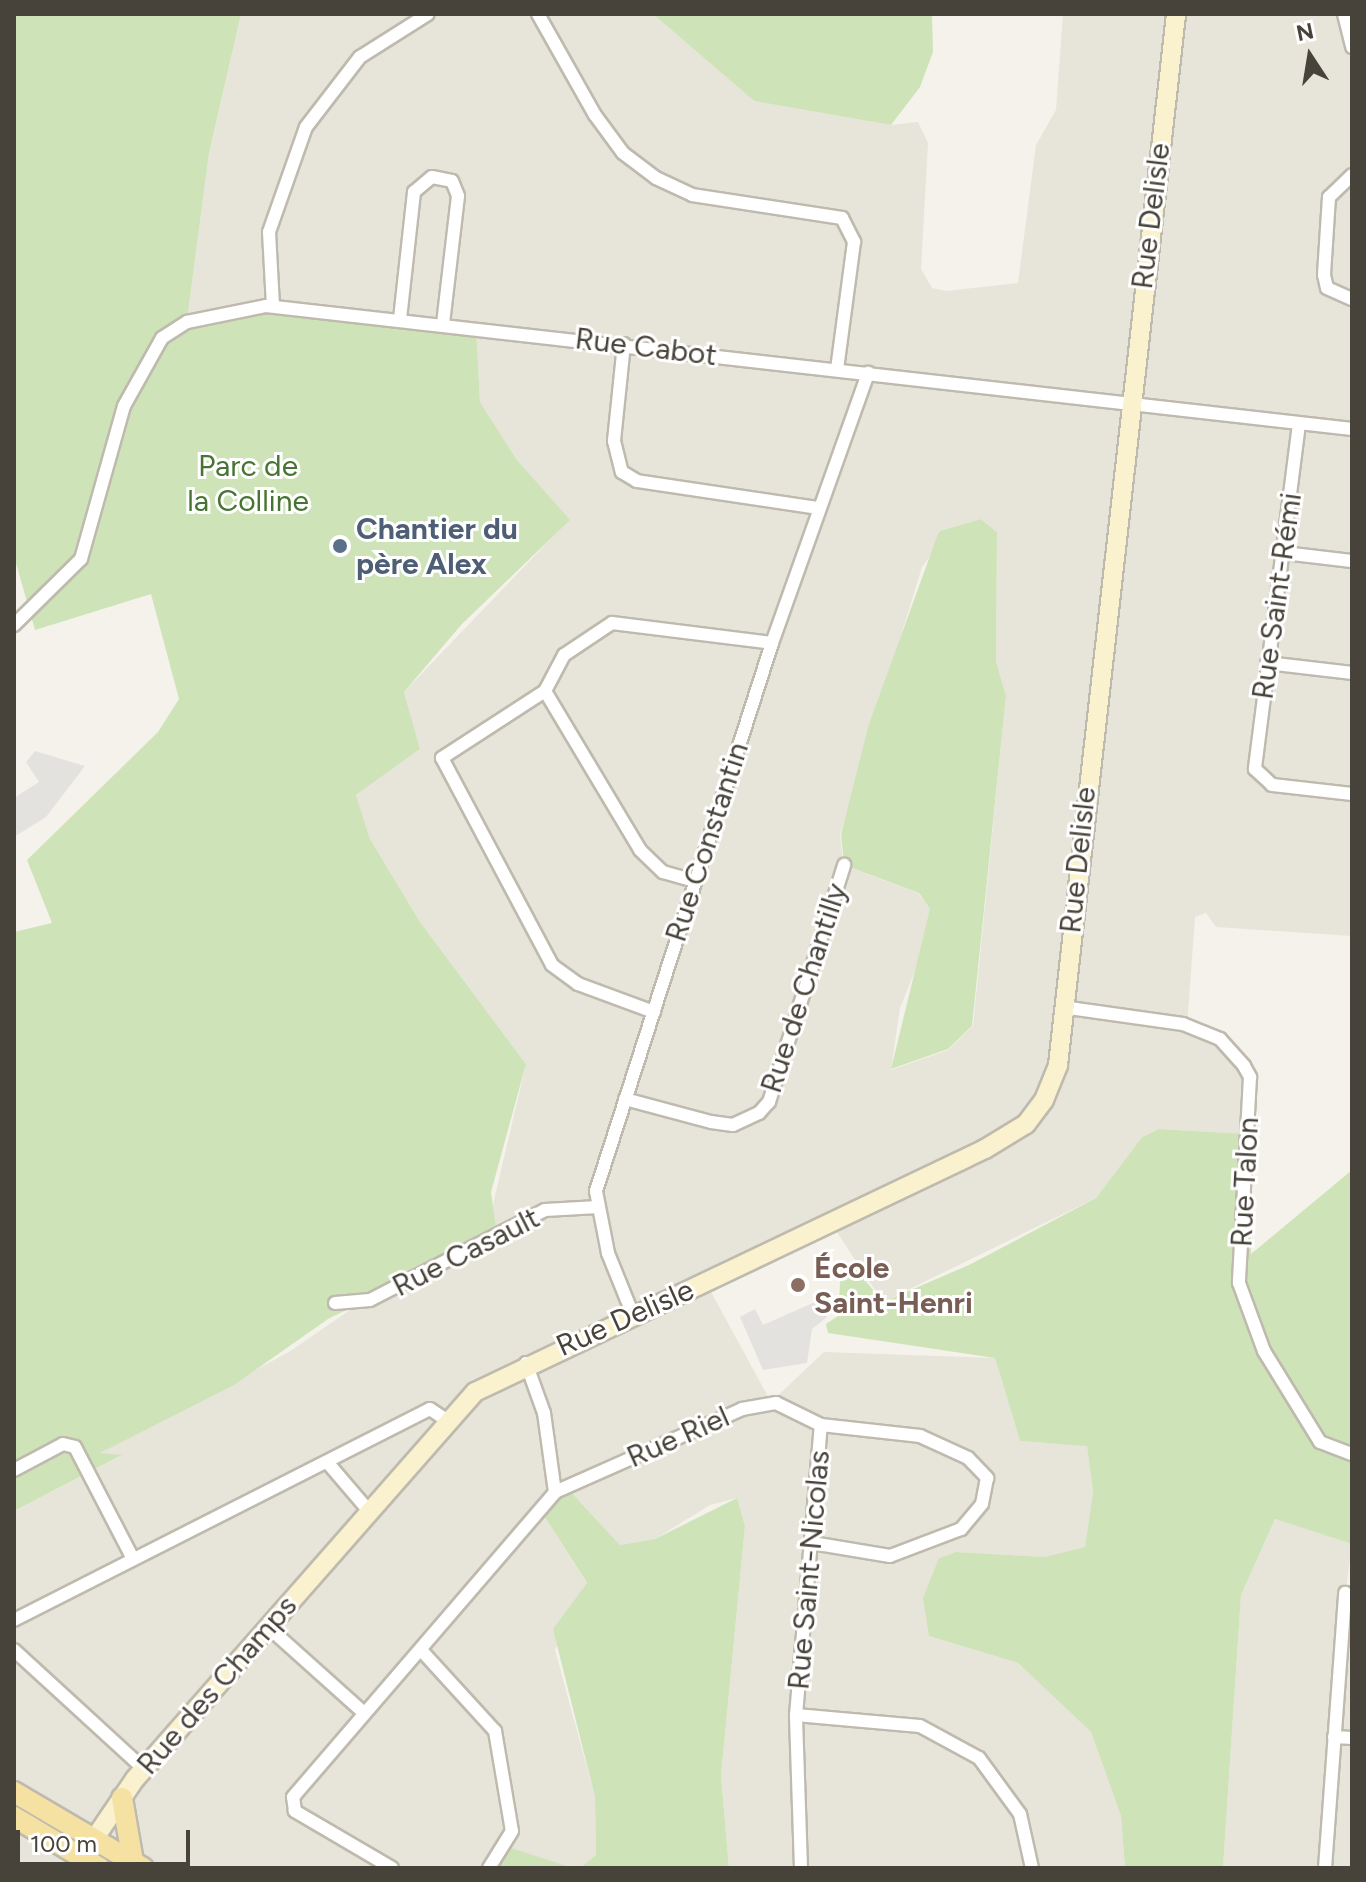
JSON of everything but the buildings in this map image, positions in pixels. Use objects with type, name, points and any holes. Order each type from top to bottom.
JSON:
[{"type":"main road","points":[[14,1792],[138,1865]]},
{"type":"main road","points":[[122,1798],[138,1865]]},
{"type":"main road","points":[[14,1817],[86,1865]]},
{"type":"street","points":[[273,306],[271,218],[306,127],[360,57],[428,14]]},
{"type":"street","points":[[538,14],[595,115],[623,153],[656,178],[692,195],[842,218],[854,242],[837,369]]},
{"type":"street","name":"Rue Delisle","points":[[505,1373],[633,1315],[1026,1124],[1058,1065],[1127,404],[1176,14]]},
{"type":"street","points":[[1344,14],[1352,47]]},
{"type":"street","points":[[1352,175],[1329,197],[1324,275],[1327,288],[1352,299]]},
{"type":"street","points":[[400,319],[414,192],[432,177],[452,181],[458,196],[443,323]]},
{"type":"street","name":"Rue Cabot","points":[[14,625],[64,582],[88,541],[124,406],[162,338],[187,322],[273,306],[1352,429]]},
{"type":"street","points":[[624,344],[614,441],[622,472],[637,481],[818,508]]},
{"type":"street","name":"Rue Constantin","points":[[598,1207],[625,1099],[694,881],[818,508],[868,373]]},
{"type":"street","name":"Rue Saint-Rémi","points":[[1299,424],[1255,769],[1272,785],[1352,794]]},
{"type":"street","points":[[1284,553],[1352,561]]},
{"type":"street","points":[[654,1012],[578,984],[552,965],[442,758],[545,691],[564,655],[605,624],[772,643]]},
{"type":"street","points":[[1267,663],[1352,673]]},
{"type":"street","points":[[545,691],[640,850],[663,872],[694,881]]},
{"type":"street","name":"Rue de Chantilly","points":[[625,1099],[722,1124],[759,1113],[769,1102],[844,865]]},
{"type":"street","name":"Rue Talon","points":[[1062,1007],[1183,1024],[1220,1039],[1244,1066],[1250,1077],[1239,1283],[1264,1351],[1320,1442],[1352,1454]]},
{"type":"street","points":[[598,1207],[633,1315]]},
{"type":"street","name":"Rue Casault","points":[[335,1303],[370,1300],[545,1210],[598,1207]]},
{"type":"street","points":[[526,1363],[544,1413],[555,1492]]},
{"type":"street","name":"Rue des Champs","points":[[86,1865],[93,1839],[144,1769],[448,1421],[505,1373]]},
{"type":"street","name":"Rue Riel","points":[[392,1868],[295,1811],[297,1791],[555,1492],[742,1409],[782,1403],[821,1425],[920,1436],[968,1458],[987,1478],[982,1504],[961,1529],[890,1556],[812,1543]]},
{"type":"street","points":[[14,1620],[430,1409],[448,1421]]},
{"type":"street","name":"Rue Saint-Nicolas","points":[[801,1868],[796,1715],[821,1425]]},
{"type":"street","points":[[14,1470],[63,1444],[75,1447],[133,1559]]},
{"type":"street","points":[[327,1462],[368,1510]]},
{"type":"street","points":[[1325,1868],[1345,1593]]},
{"type":"street","points":[[267,1626],[364,1713]]},
{"type":"street","points":[[14,1650],[144,1769]]},
{"type":"street","points":[[421,1650],[495,1731],[512,1831],[489,1868]]},
{"type":"street","name":"Rue Saint-Nicolas","points":[[796,1715],[920,1726],[979,1758],[1020,1814],[1032,1868]]},
{"type":"street","points":[[1334,1737],[1352,1738]]},
{"type":"shaded area","points":[[241,14],[653,14],[754,101],[891,125],[918,122],[928,143],[921,269],[932,288],[946,291],[1018,283],[1036,145],[1056,110],[1063,14],[1352,14],[1352,936],[1216,927],[1206,913],[1195,917],[1187,1026],[1244,1066],[1248,1134],[1159,1129],[1142,1137],[1096,1198],[883,1302],[827,1217],[705,1281],[771,1402],[824,1352],[995,1358],[1020,1441],[1087,1445],[1093,1492],[1085,1548],[1045,1557],[956,1552],[939,1558],[929,1636],[1018,1663],[1091,1732],[1121,1816],[1125,1868],[729,1868],[721,1776],[745,1526],[737,1498],[710,1505],[655,1539],[620,1545],[568,1489],[541,1511],[587,1584],[555,1650],[595,1797],[596,1855],[580,1868],[14,1868],[14,1511],[121,1456],[98,1454],[289,1352],[491,1213],[526,1064],[420,922],[370,839],[356,795],[420,749],[404,692],[569,520],[517,460],[480,402],[476,326],[187,322],[209,153]],"holes":[[[981,519],[997,532],[996,661],[1006,696],[973,1026],[948,1050],[891,1070],[900,1008],[926,944],[930,909],[918,893],[843,865],[840,834],[922,567],[938,545],[938,531]]]},
{"type":"shaded area","points":[[35,751],[85,766],[46,817],[14,837],[14,798],[39,782],[26,762]]},
{"type":"shaded area","points":[[831,1295],[827,1317],[812,1329],[807,1363],[763,1370],[740,1317],[755,1309],[763,1325]]},
{"type":"shaded area","points":[[1275,1519],[1352,1544],[1344,1605],[1352,1609],[1352,1868],[1223,1868],[1241,1595]]},
{"type":"green space","name":"Parc de la Colline","points":[[14,14],[241,14],[209,153],[187,321],[273,306],[476,326],[480,402],[517,460],[570,520],[462,624],[404,692],[420,749],[356,795],[370,839],[420,922],[526,1064],[491,1192],[497,1235],[328,1319],[234,1385],[100,1453],[122,1455],[14,1511],[14,932],[52,923],[27,860],[158,732],[179,699],[151,594],[35,630],[14,556]]},
{"type":"green space","points":[[653,14],[932,14],[933,52],[920,87],[891,125],[754,101]]},
{"type":"green space","points":[[981,519],[997,532],[996,661],[1006,696],[972,1026],[948,1049],[891,1069],[930,909],[919,893],[844,865],[841,834],[869,724],[939,531]]},
{"type":"green space","points":[[1159,1129],[1248,1134],[1251,1254],[1352,1170],[1352,1544],[1275,1519],[1241,1595],[1223,1868],[1125,1868],[1121,1816],[1091,1732],[1018,1663],[929,1636],[923,1598],[939,1558],[956,1552],[1045,1557],[1085,1547],[1093,1492],[1087,1446],[1020,1441],[995,1358],[828,1333],[826,1324],[838,1316],[841,1269],[854,1267],[883,1302],[969,1265],[1096,1198],[1142,1137]]},
{"type":"green space","points":[[568,1489],[620,1545],[655,1539],[737,1498],[745,1526],[721,1776],[729,1868],[580,1868],[596,1855],[595,1797],[553,1629],[587,1583],[541,1511]]},
{"type":"green space","points":[[502,1845],[573,1868],[494,1868]]},
{"type":"place","name":"Chantier du père Alex","points":[[340,546]]},
{"type":"place","name":"École Saint-Henri","points":[[798,1285]]}]
